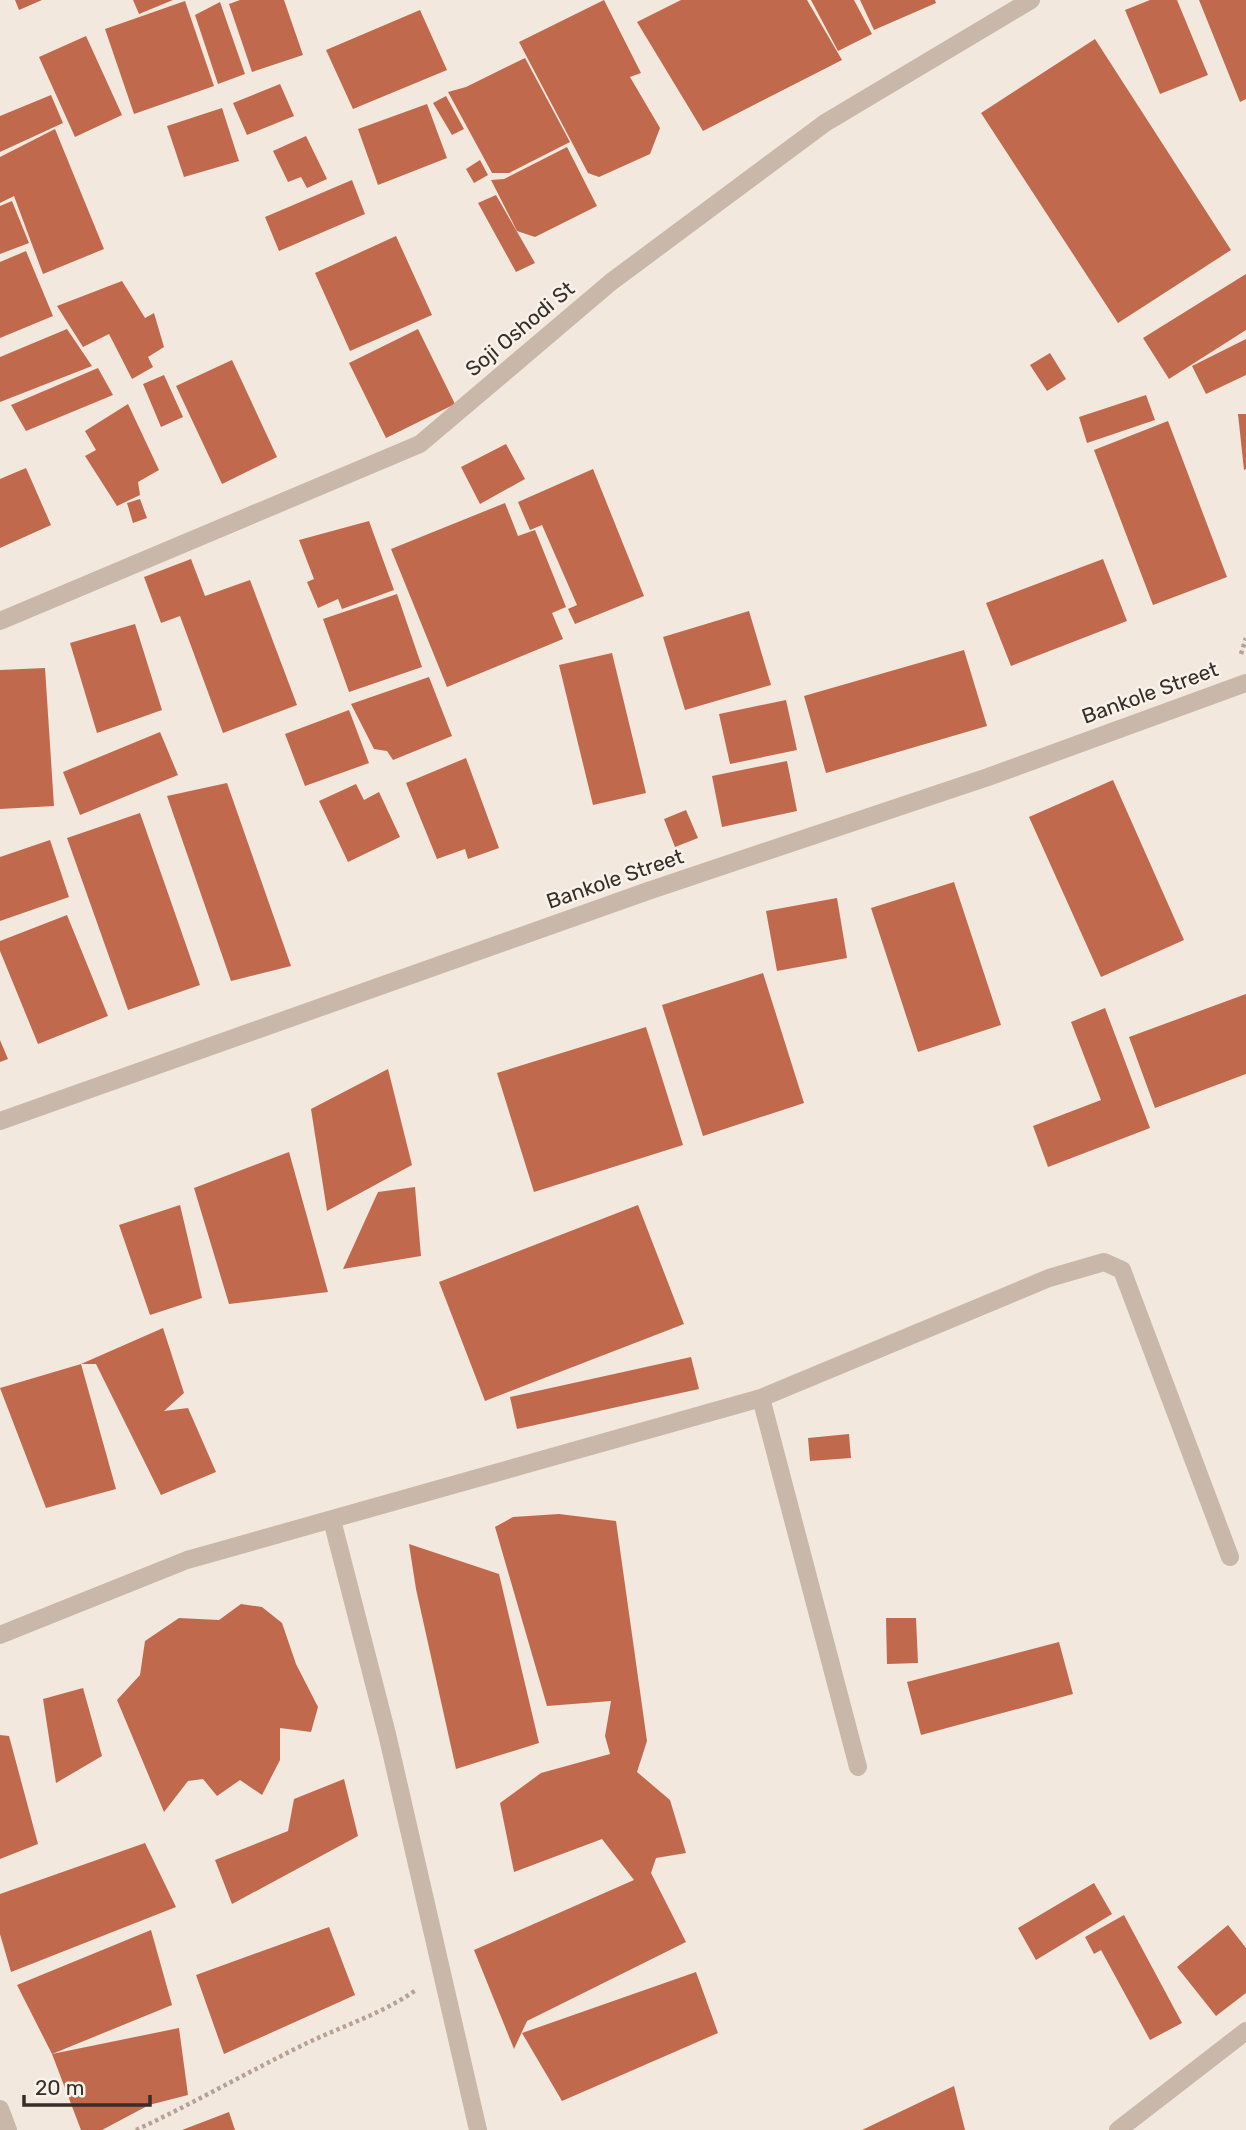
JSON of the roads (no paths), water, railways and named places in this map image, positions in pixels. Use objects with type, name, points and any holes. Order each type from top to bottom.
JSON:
[{"type":"street","name":"Soji Oshodi St","points":[[0,621],[420,444],[611,282],[825,123],[1031,0]]},
{"type":"street","name":"Bankole Street","points":[[0,1121],[648,891],[988,777],[1246,683]]},
{"type":"street","points":[[0,1635],[187,1560],[761,1398],[1049,1278],[1104,1262],[1122,1270],[1230,1557]]},
{"type":"street","points":[[761,1398],[858,1767]]},
{"type":"street","points":[[332,1520],[387,1734],[478,2130]]},
{"type":"street","points":[[1118,2130],[1246,2031]]},
{"type":"street","points":[[0,2109],[8,2130]]}]
